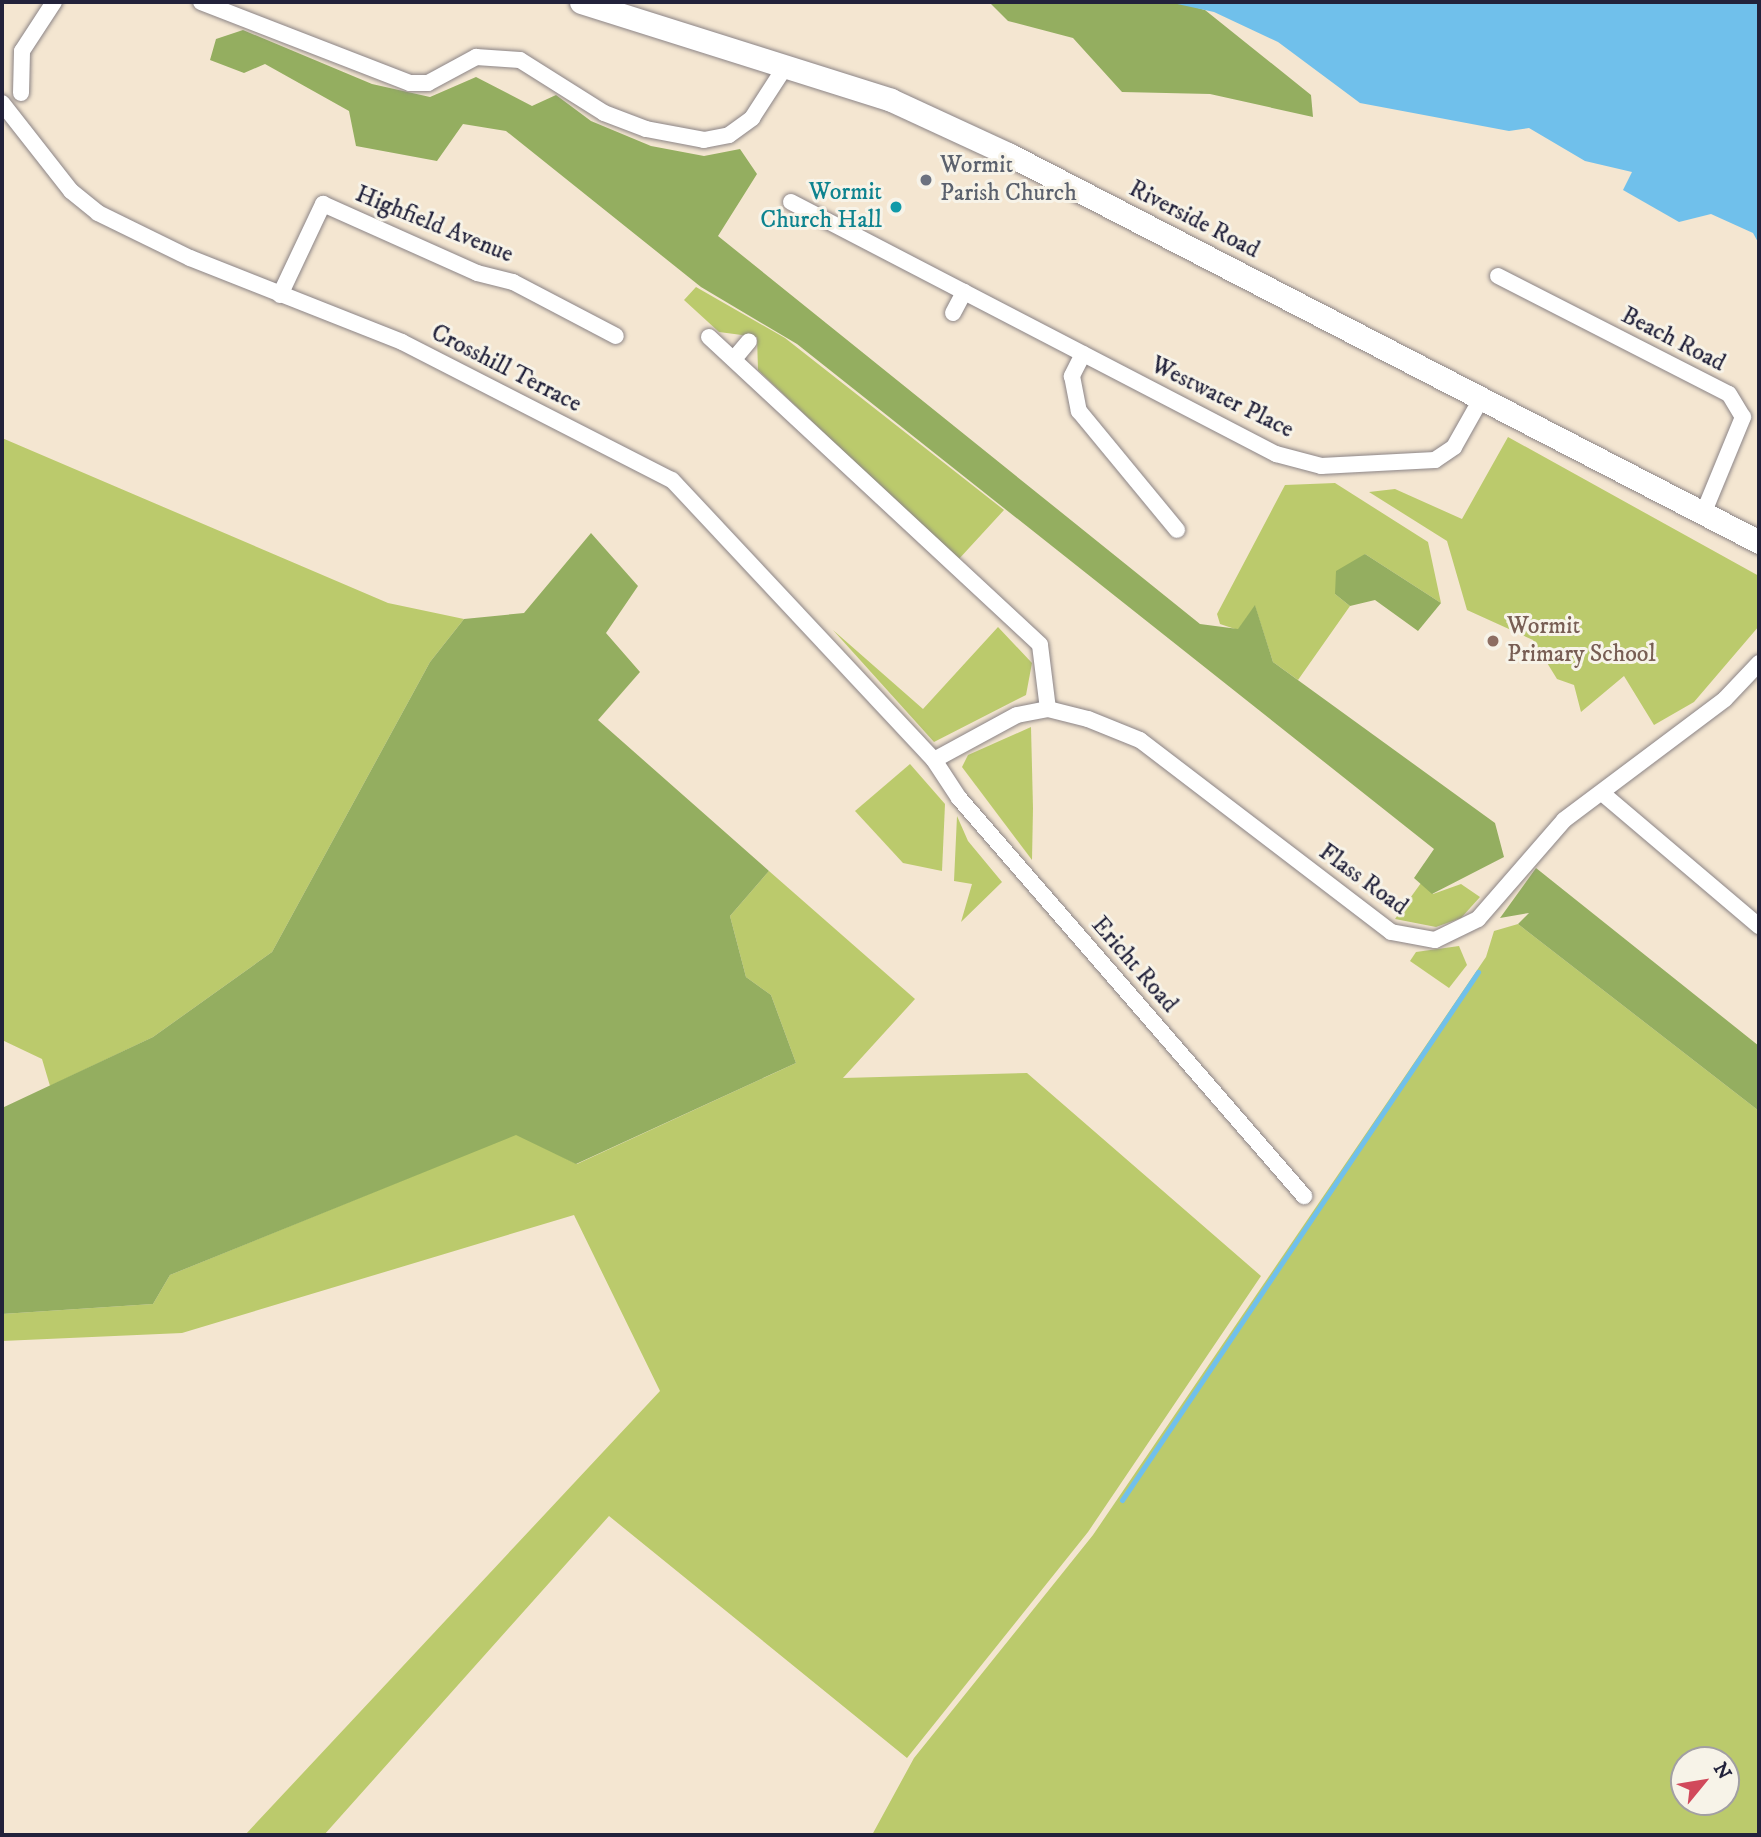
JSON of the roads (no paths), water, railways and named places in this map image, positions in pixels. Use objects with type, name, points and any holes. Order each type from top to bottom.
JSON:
[{"type":"main road","name":"Riverside Road","points":[[581,2],[891,100],[1008,154],[1759,542]]},
{"type":"street","points":[[21,93],[22,51],[54,2]]},
{"type":"street","points":[[201,2],[410,83],[428,83],[476,57],[520,60],[604,113],[646,129],[704,140],[729,135],[752,118],[785,67]]},
{"type":"street","name":"Crosshill Terrace","points":[[2,103],[71,191],[98,213],[280,295],[402,342],[673,480],[934,760]]},
{"type":"street","name":"Westwater Place","points":[[791,202],[1276,454],[1321,466],[1435,460],[1454,447],[1481,399]]},
{"type":"street","name":"Highfield Avenue","points":[[280,295],[323,204],[478,273],[513,282],[616,337]]},
{"type":"street","name":"Beach Road","points":[[1498,276],[1729,394],[1743,417],[1703,514]]},
{"type":"street","points":[[953,313],[964,292]]},
{"type":"street","points":[[709,337],[1040,645],[1048,709],[1017,715],[934,760]]},
{"type":"street","points":[[734,359],[749,341]]},
{"type":"street","points":[[1083,354],[1072,376],[1079,411],[1177,530]]},
{"type":"street","name":"Flass Road","points":[[1048,709],[1140,740],[1382,926],[1417,940],[1445,939],[1467,929],[1564,820],[1725,699],[1758,666]]},
{"type":"street","name":"Ericht Road","points":[[934,760],[959,798],[1304,1196]]},
{"type":"street","points":[[1602,793],[1759,926]]},
{"type":"water","points":[[1168,2],[1759,2],[1759,244],[1753,233],[1711,214],[1679,222],[1623,190],[1632,172],[1585,161],[1529,128],[1509,131],[1360,103],[1278,42],[1214,12]]},
{"type":"waterway","points":[[1122,1500],[1478,972]]},
{"type":"place","name":"Wormit Parish Church","points":[[926,180]]},
{"type":"place","name":"Wormit Church Hall","points":[[896,207]]},
{"type":"place","name":"Wormit Primary School","points":[[1493,641]]}]
